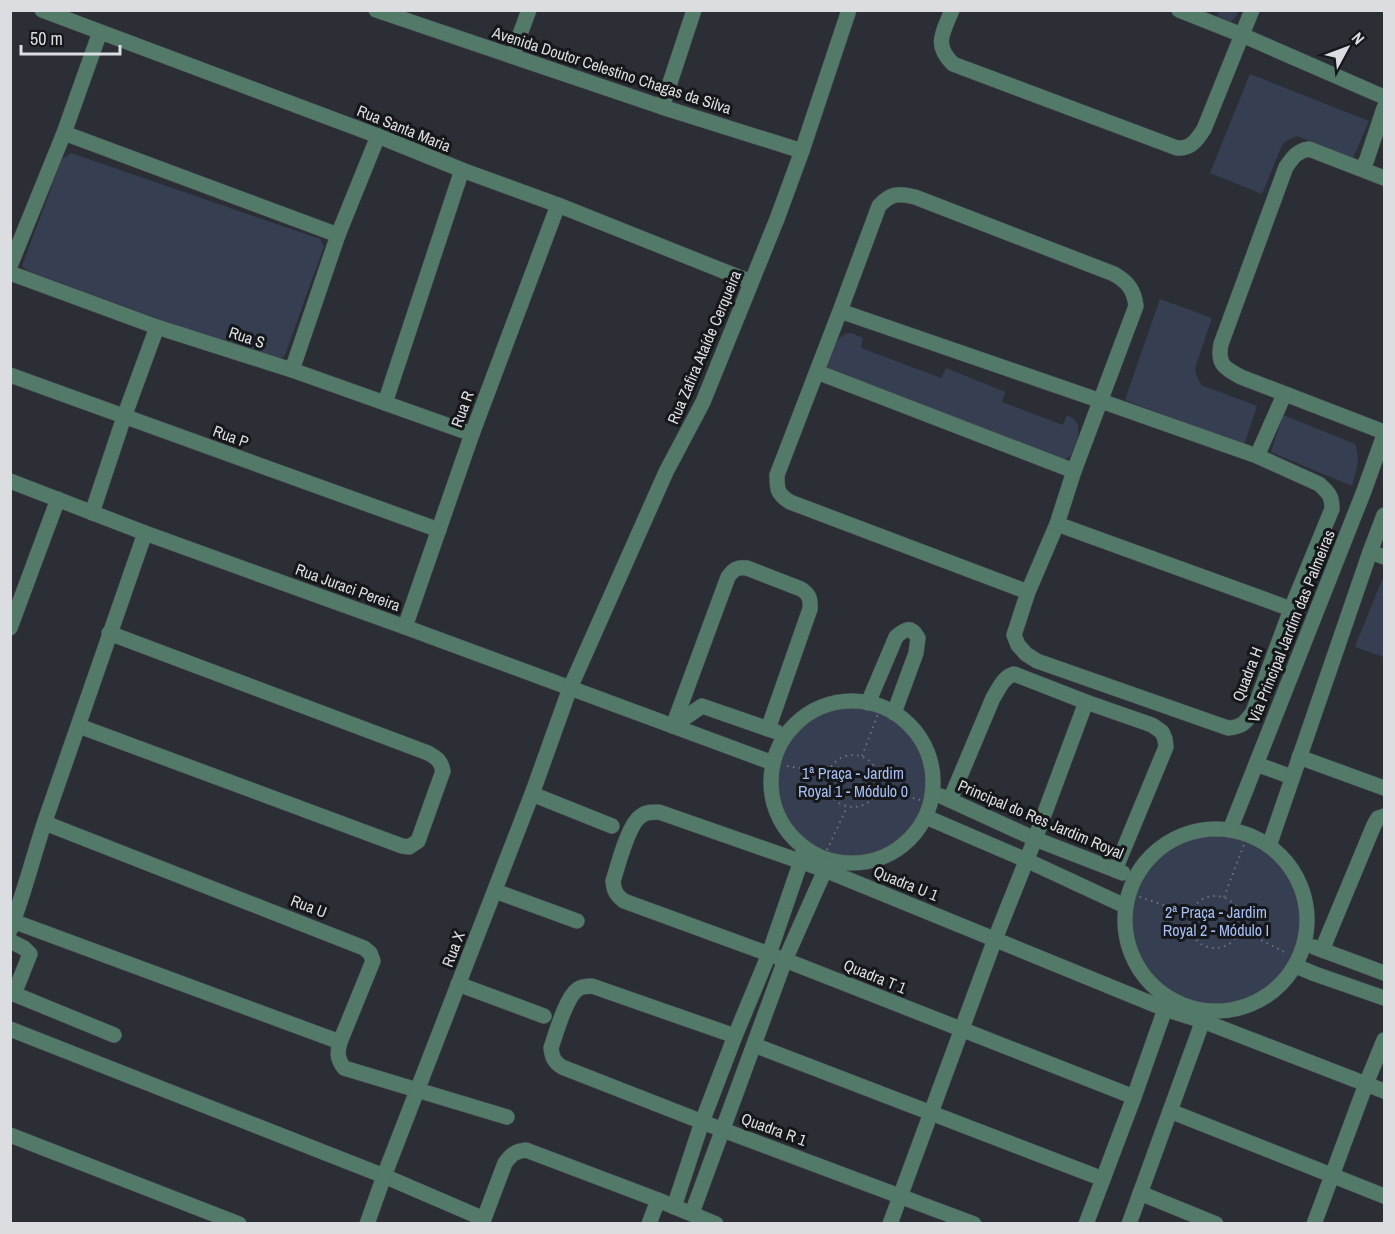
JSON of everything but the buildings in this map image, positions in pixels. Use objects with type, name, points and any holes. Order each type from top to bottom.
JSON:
[{"type":"street","name":"Rua Santa Maria","points":[[42,10],[558,205],[751,282]]},
{"type":"street","name":"Avenida Doutor Celestino Chagas da Silva","points":[[376,10],[662,107],[802,151]]},
{"type":"street","points":[[513,56],[529,10]]},
{"type":"street","points":[[662,107],[694,10]]},
{"type":"street","name":"Rua Zafira Ataíde Cerqueira","points":[[570,688],[666,472],[703,402],[777,219],[849,10]]},
{"type":"street","points":[[952,10],[940,45],[944,55],[953,64],[1177,148],[1192,145],[1204,129],[1252,10]]},
{"type":"street","points":[[1179,10],[1384,97]]},
{"type":"street","points":[[10,266],[64,133],[100,32]]},
{"type":"street","points":[[1363,168],[1384,108]]},
{"type":"street","points":[[64,133],[339,235]]},
{"type":"street","points":[[292,370],[339,235],[378,136]]},
{"type":"street","points":[[1384,178],[1309,149],[1301,150],[1293,156],[1286,167],[1219,354],[1222,364],[1231,372],[1384,434]]},
{"type":"street","points":[[385,403],[462,170]]},
{"type":"street","points":[[902,194],[1103,269],[1125,280],[1131,288],[1136,306],[1074,471],[1057,524],[1028,592],[789,502],[781,496],[777,487],[777,475],[840,311],[879,206],[886,198],[902,194]]},
{"type":"street","name":"Rua R","points":[[405,627],[472,434],[558,205]]},
{"type":"street","name":"Rua S","points":[[10,273],[158,327],[292,370],[472,434]]},
{"type":"street","points":[[840,311],[1257,456],[1284,395]]},
{"type":"street","points":[[92,513],[124,417],[158,327]]},
{"type":"street","points":[[817,372],[1074,471]]},
{"type":"street","name":"Rua P","points":[[10,375],[439,530]]},
{"type":"street","name":"Via Principal Jardim das Palmeiras","points":[[1230,830],[1384,434]]},
{"type":"street","name":"Quadra H","points":[[1028,592],[1014,635],[1018,645],[1036,661],[1228,728],[1239,727],[1253,712],[1291,609],[1332,509],[1332,498],[1319,484],[1257,456]]},
{"type":"street","name":"Rua Juraci Pereira","points":[[10,481],[145,533],[773,763]]},
{"type":"street","points":[[10,628],[15,599],[58,499]]},
{"type":"street","points":[[1269,846],[1299,757],[1377,554],[1382,522],[1352,519]]},
{"type":"street","points":[[1057,524],[1291,609]]},
{"type":"street","points":[[145,533],[109,633],[12,924],[340,1041],[338,1060],[344,1068],[507,1116]]},
{"type":"street","points":[[673,726],[728,577],[738,567],[747,568],[801,589],[807,593],[811,601],[768,729]]},
{"type":"street","points":[[79,726],[402,846],[410,847],[418,841],[443,771],[442,762],[428,753],[109,633]]},
{"type":"street","points":[[950,800],[993,698],[1008,676],[1014,674],[1152,725],[1162,732],[1166,747],[1115,870]]},
{"type":"street","name":"Rua X","points":[[367,1224],[532,794],[570,688]]},
{"type":"street","points":[[674,1206],[702,1122],[768,954],[803,855],[776,810],[771,787],[776,753],[786,734],[805,715],[820,707],[835,702],[852,701],[881,707],[909,724],[929,756],[933,774],[930,804],[916,833],[903,846],[887,856],[870,862],[827,863],[785,960],[692,1214]]},
{"type":"street","points":[[890,1224],[1086,702]]},
{"type":"street","points":[[673,726],[702,706],[786,734]]},
{"type":"street","points":[[1299,757],[1384,788]]},
{"type":"street","points":[[1256,764],[1292,777]]},
{"type":"street","points":[[532,794],[612,826]]},
{"type":"street","name":"Principal do Res Jardim Royal","points":[[930,804],[950,800],[1035,839],[1115,870],[1129,892]]},
{"type":"street","points":[[930,804],[1026,860],[1129,892]]},
{"type":"street","name":"Quadra T 1","points":[[803,855],[659,812],[648,812],[632,825],[613,881],[614,889],[617,896],[624,901],[785,960],[1134,1097]]},
{"type":"street","points":[[1322,950],[1374,825],[1378,818],[1384,816]]},
{"type":"street","name":"Rua U","points":[[45,823],[364,948],[370,953],[373,961],[340,1041]]},
{"type":"street","points":[[1086,1224],[1168,1004],[1139,969],[1129,949],[1125,928],[1129,892],[1151,855],[1174,838],[1201,829],[1230,830],[1248,834],[1281,856],[1299,882],[1307,912],[1305,944],[1297,962],[1283,983],[1267,996],[1248,1006],[1205,1016],[1130,1224]]},
{"type":"street","name":"Quadra U 1","points":[[803,855],[827,863],[996,939],[1205,1016],[1384,1091]]},
{"type":"street","points":[[495,891],[577,921]]},
{"type":"street","points":[[10,941],[30,954],[14,994],[114,1035]]},
{"type":"street","points":[[1305,944],[1384,973]]},
{"type":"street","points":[[1297,962],[1315,974],[1384,998]]},
{"type":"street","points":[[458,984],[544,1016]]},
{"type":"street","name":"Quadra R 1","points":[[735,1036],[592,986],[585,986],[577,989],[571,998],[551,1048],[556,1063],[562,1067],[974,1224]]},
{"type":"street","points":[[10,1029],[384,1176],[483,1221],[505,1163],[511,1154],[518,1150],[526,1150],[716,1224]]},
{"type":"street","points":[[1314,1224],[1384,1040]]},
{"type":"street","points":[[754,1044],[1103,1179]]},
{"type":"street","points":[[1170,1111],[1384,1196]]},
{"type":"street","points":[[10,1135],[239,1224]]},
{"type":"street","points":[[1140,1193],[1216,1224]]},
{"type":"street","points":[[649,1224],[658,1200]]},
{"type":"path","points":[[862,756],[881,707]]},
{"type":"path","points":[[845,756],[862,756],[876,768],[880,777],[877,793],[870,802],[863,806],[847,807],[836,801],[830,793],[827,784],[828,773],[836,760],[845,756]]},
{"type":"path","points":[[773,763],[828,773]]},
{"type":"path","points":[[878,789],[930,804]]},
{"type":"path","points":[[827,863],[847,807]]},
{"type":"path","points":[[1224,897],[1248,834]]},
{"type":"path","points":[[1129,892],[1190,914]]},
{"type":"path","points":[[1207,897],[1224,897],[1238,909],[1241,918],[1239,934],[1225,946],[1209,947],[1198,942],[1191,933],[1190,914],[1198,901],[1207,897]]},
{"type":"path","points":[[1240,929],[1297,962]]},
{"type":"green space","points":[[1215,11],[1238,11],[1236,17],[1229,23],[1215,22],[1219,13]]},
{"type":"green space","points":[[1250,74],[1369,121],[1353,158],[1297,136],[1282,145],[1262,194],[1210,173]]},
{"type":"green space","points":[[71,153],[320,239],[324,246],[285,355],[277,362],[28,271],[22,266],[62,159]]},
{"type":"green space","points":[[1160,299],[1212,318],[1195,368],[1196,374],[1201,385],[1257,406],[1244,445],[1125,400]]},
{"type":"green space","points":[[848,333],[863,338],[861,348],[941,378],[946,368],[1005,392],[1002,402],[1063,425],[1067,415],[1073,418],[1077,423],[1078,433],[1071,456],[1061,461],[828,369],[834,346],[843,335]]},
{"type":"green space","points":[[1283,415],[1355,444],[1358,461],[1352,486],[1271,452]]},
{"type":"green space","points":[[1382,580],[1384,582],[1384,657],[1355,647]]},
{"type":"green space","name":"1ª Praça - Jardim Royal 1 - Módulo 0","points":[[853,705],[882,711],[896,718],[907,728],[917,739],[924,753],[930,782],[924,811],[917,825],[907,836],[896,846],[882,853],[853,859],[824,853],[810,846],[799,836],[789,825],[782,811],[776,782],[782,753],[789,739],[799,728],[810,718],[824,711]]},
{"type":"green space","name":"2ª Praça - Jardim Royal 2 - Módulo I","points":[[1216,836],[1233,837],[1249,842],[1276,861],[1295,888],[1300,904],[1300,938],[1295,954],[1276,981],[1249,1000],[1233,1005],[1216,1006],[1199,1005],[1183,1000],[1156,981],[1137,954],[1132,938],[1131,921],[1132,904],[1137,888],[1156,861],[1183,842],[1199,837]]}]
